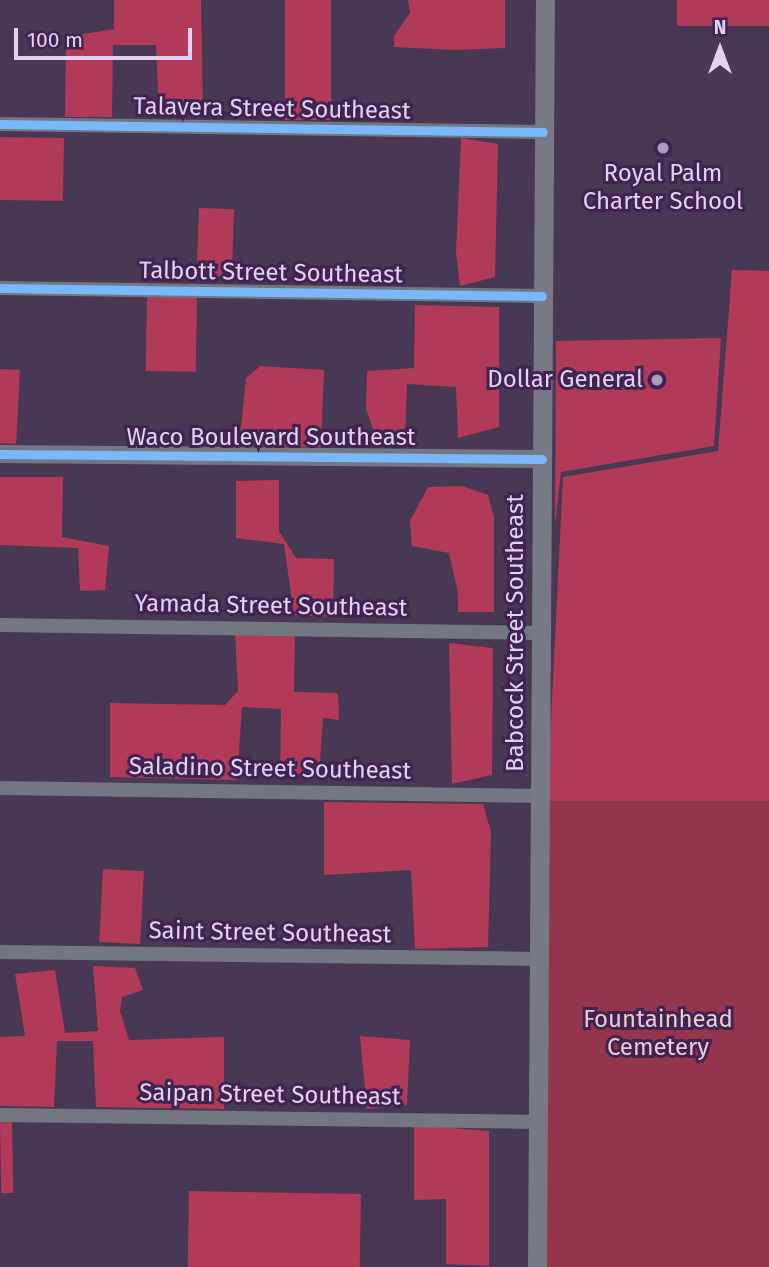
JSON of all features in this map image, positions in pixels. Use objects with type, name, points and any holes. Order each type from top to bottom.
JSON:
[{"type":"main road","name":"Babcock Street Southeast","points":[[537,1267],[545,0]]},
{"type":"street","name":"Talavera Street Southeast","points":[[0,124],[543,132]]},
{"type":"street","name":"Talbott Street Southeast","points":[[0,288],[542,296]]},
{"type":"street","name":"Waco Boulevard Southeast","points":[[0,454],[541,459]]},
{"type":"street","name":"Yamada Street Southeast","points":[[0,625],[541,633]]},
{"type":"street","name":"Saladino Street Southeast","points":[[0,788],[540,796]]},
{"type":"street","name":"Saint Street Southeast","points":[[0,952],[539,959]]},
{"type":"street","name":"Saipan Street Southeast","points":[[0,1115],[540,1122]]},
{"type":"green space","name":"Fountainhead Cemetery","points":[[547,801],[769,801],[769,1267],[547,1267]]},
{"type":"shaded area","points":[[114,0],[201,0],[203,113],[159,113],[156,45],[113,45],[112,117],[65,117],[66,37],[114,29]]},
{"type":"shaded area","points":[[285,0],[331,0],[331,120],[285,120]]},
{"type":"shaded area","points":[[408,0],[505,0],[505,48],[456,50],[394,47],[394,36],[410,13]]},
{"type":"shaded area","points":[[677,0],[769,0],[769,26],[677,26]]},
{"type":"shaded area","points":[[0,137],[64,138],[63,201],[0,200]]},
{"type":"shaded area","points":[[461,138],[498,144],[495,277],[460,286],[456,253]]},
{"type":"shaded area","points":[[199,208],[234,209],[232,277],[197,276]]},
{"type":"shaded area","points":[[732,270],[769,271],[769,801],[547,801],[563,477],[718,451]]},
{"type":"shaded area","points":[[147,296],[197,297],[196,372],[146,371]]},
{"type":"shaded area","points":[[415,305],[499,307],[499,427],[458,438],[456,387],[407,384],[405,438],[390,444],[375,435],[366,409],[367,371],[414,368]]},
{"type":"shaded area","points":[[721,338],[714,446],[561,472],[555,526],[556,341]]},
{"type":"shaded area","points":[[260,366],[324,370],[321,447],[239,446],[246,378]]},
{"type":"shaded area","points":[[0,369],[20,370],[16,444],[0,443]]},
{"type":"shaded area","points":[[0,477],[63,477],[62,537],[109,546],[105,590],[80,591],[78,548],[0,545]]},
{"type":"shaded area","points":[[279,480],[279,531],[296,558],[334,559],[333,617],[294,615],[284,544],[236,538],[236,481]]},
{"type":"shaded area","points":[[462,486],[488,495],[494,517],[494,612],[458,612],[458,593],[449,553],[412,546],[410,521],[428,487]]},
{"type":"shaded area","points":[[295,632],[294,692],[338,693],[339,720],[323,718],[319,777],[280,777],[281,709],[242,707],[237,780],[110,777],[110,703],[225,705],[238,691],[235,633]]},
{"type":"shaded area","points":[[449,643],[493,648],[492,775],[452,784]]},
{"type":"shaded area","points":[[324,802],[483,804],[491,832],[488,947],[415,949],[411,870],[324,875]]},
{"type":"shaded area","points":[[103,869],[144,871],[140,944],[99,942]]},
{"type":"shaded area","points":[[93,966],[135,968],[143,990],[122,997],[120,1011],[129,1040],[224,1037],[224,1109],[96,1107],[93,1041],[57,1041],[54,1107],[0,1106],[0,1037],[25,1036],[15,974],[55,970],[65,1033],[98,1031]]},
{"type":"shaded area","points":[[360,1036],[410,1040],[407,1105],[367,1109]]},
{"type":"shaded area","points":[[0,1122],[12,1122],[13,1193],[1,1193]]},
{"type":"shaded area","points":[[414,1125],[489,1131],[489,1266],[446,1264],[446,1199],[414,1200]]},
{"type":"shaded area","points":[[189,1191],[361,1194],[360,1267],[188,1267]]},
{"type":"cycle path","points":[[0,124],[543,132]]},
{"type":"cycle path","points":[[0,288],[542,296]]},
{"type":"cycle path","points":[[0,454],[542,459]]},
{"type":"place","name":"Royal Palm Charter School","points":[[663,148]]},
{"type":"place","name":"Dollar General","points":[[657,380]]}]
